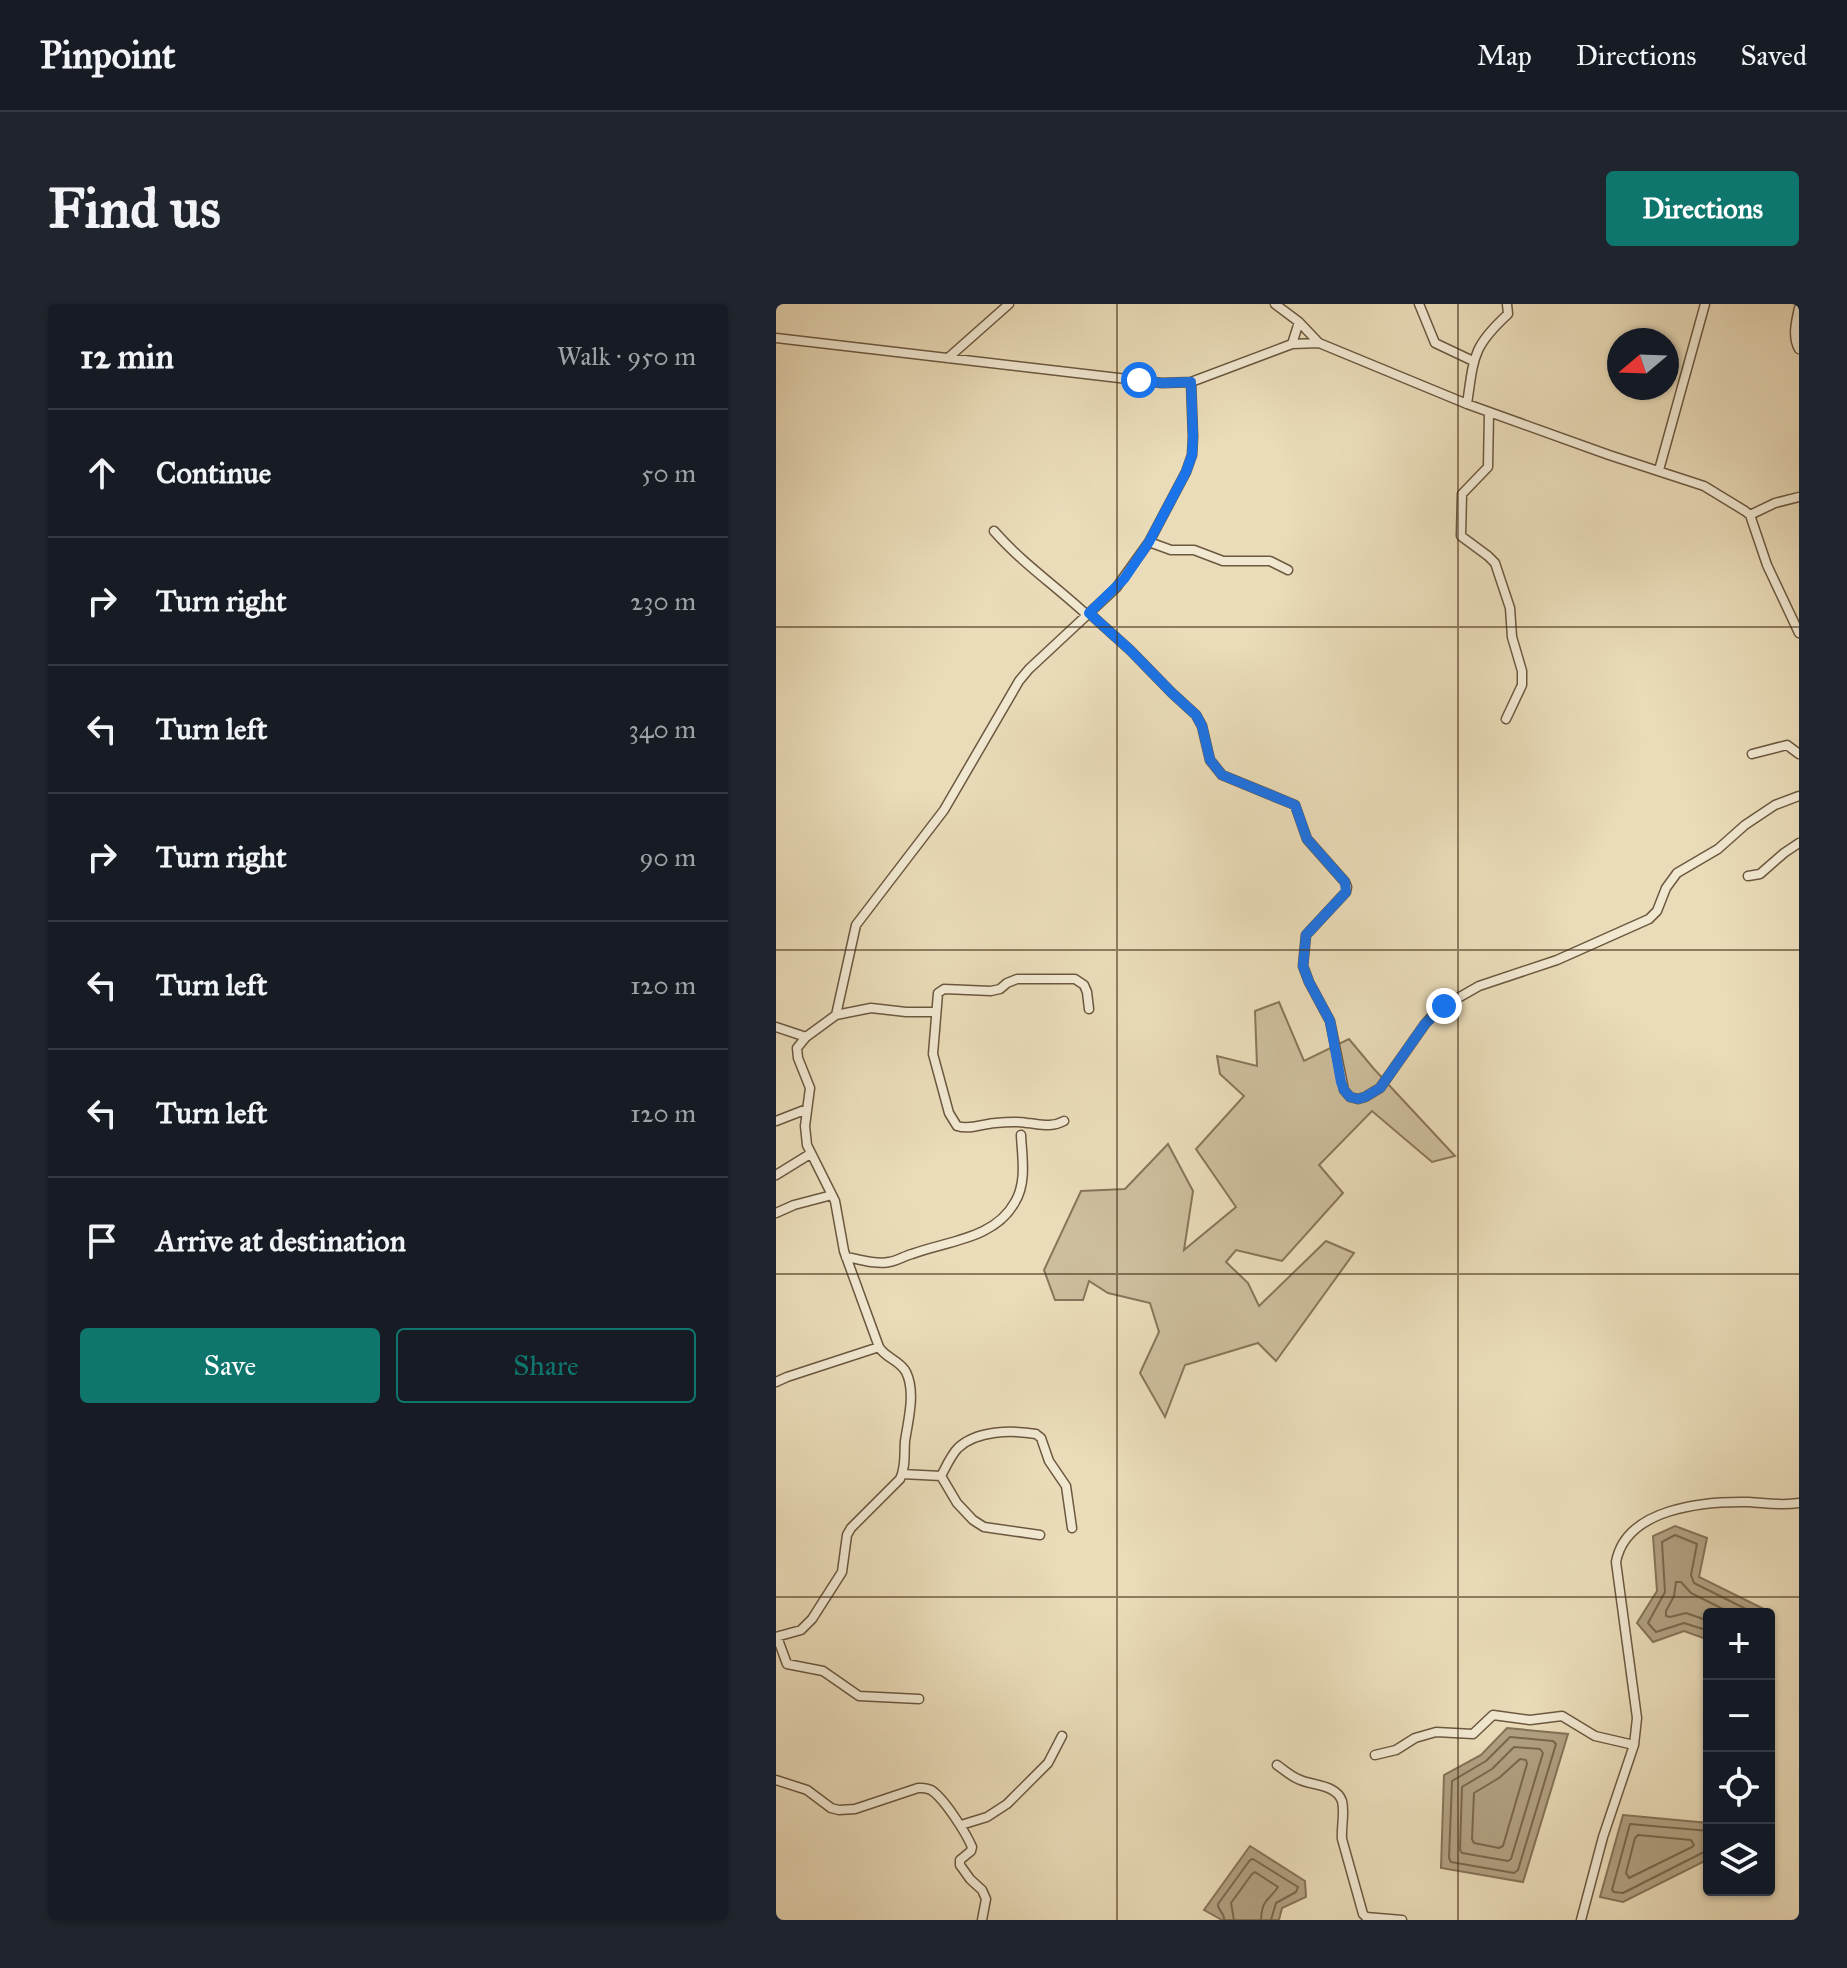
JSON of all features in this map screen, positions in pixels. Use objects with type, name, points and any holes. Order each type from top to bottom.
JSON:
[{"type":"street","points":[[948,358],[1009,304]]},
{"type":"street","points":[[1275,304],[1299,322],[1319,343],[1467,404],[1716,492],[1750,515],[1767,565],[1799,633]]},
{"type":"street","points":[[1419,304],[1435,343],[1473,361]]},
{"type":"street","points":[[1467,404],[1473,361],[1487,334],[1508,314],[1507,304]]},
{"type":"street","points":[[1659,470],[1705,304]]},
{"type":"street","points":[[1799,308],[1795,342],[1799,349]]},
{"type":"street","points":[[1292,344],[1299,322]]},
{"type":"street","points":[[776,338],[1162,383],[1191,382],[1292,344],[1319,343]]},
{"type":"street","points":[[836,1015],[853,933],[860,917],[944,810],[1024,674],[1124,579],[1149,542],[1192,455],[1191,382]]},
{"type":"street","points":[[1489,412],[1488,467],[1462,494],[1461,536],[1495,563],[1510,608],[1512,637],[1522,671],[1522,685],[1506,719]]},
{"type":"street","points":[[1750,515],[1775,503],[1799,497]]},
{"type":"street","points":[[994,531],[1021,560],[1130,650],[1196,715],[1202,726],[1210,760],[1222,775],[1295,805],[1307,839],[1345,882],[1346,892],[1306,935],[1303,966],[1330,1021],[1341,1082],[1350,1097],[1365,1097],[1380,1088],[1425,1024],[1444,1006],[1479,986],[1557,960],[1649,919],[1657,911],[1666,888],[1677,873],[1718,849],[1745,825],[1775,805],[1799,796]]},
{"type":"street","points":[[1149,542],[1171,550],[1194,550],[1223,561],[1270,561],[1288,570]]},
{"type":"street","points":[[1752,754],[1787,745],[1799,754]]},
{"type":"street","points":[[1748,876],[1760,874],[1799,843]]},
{"type":"street","points":[[1064,1121],[1043,1126],[1025,1122],[969,1128],[957,1126],[949,1113],[933,1054],[938,993],[940,990],[991,991],[1000,989],[1011,980],[1069,978],[1080,981],[1087,992],[1089,1009]]},
{"type":"street","points":[[919,1699],[859,1696],[823,1671],[787,1664],[777,1637],[801,1630],[812,1619],[842,1572],[851,1528],[902,1474],[910,1414],[909,1381],[904,1368],[879,1347],[846,1257],[832,1195],[810,1154],[805,1135],[810,1088],[796,1053],[801,1041],[836,1015],[871,1008],[935,1012]]},
{"type":"street","points":[[776,1027],[806,1037]]},
{"type":"street","points":[[776,1121],[807,1109]]},
{"type":"street","points":[[846,1257],[877,1263],[891,1262],[977,1234],[1000,1220],[1015,1202],[1024,1176],[1021,1135]]},
{"type":"street","points":[[776,1175],[810,1154]]},
{"type":"street","points":[[776,1213],[832,1195]]},
{"type":"street","points":[[776,1382],[879,1347]]},
{"type":"street","points":[[941,1476],[958,1448],[977,1437],[1001,1431],[1036,1434],[1066,1486],[1072,1528]]},
{"type":"street","points":[[902,1474],[941,1476]]},
{"type":"street","points":[[941,1476],[957,1503],[984,1527],[1040,1535]]},
{"type":"street","points":[[1581,1920],[1603,1837],[1634,1745],[1637,1718],[1616,1562],[1618,1549],[1636,1528],[1651,1519],[1691,1506],[1712,1503],[1799,1503]]},
{"type":"street","points":[[1375,1755],[1396,1750],[1415,1738],[1436,1732],[1473,1734],[1489,1718],[1499,1715],[1521,1720],[1562,1716],[1595,1736],[1634,1745]]},
{"type":"street","points":[[961,1825],[987,1817],[1007,1804],[1048,1763],[1062,1736]]},
{"type":"street","points":[[1277,1765],[1298,1779],[1338,1794],[1343,1804],[1342,1839],[1363,1914],[1366,1917],[1402,1920]]},
{"type":"street","points":[[776,1780],[807,1790],[831,1808],[847,1811],[923,1787],[934,1792],[961,1825],[972,1847],[960,1860],[960,1865],[986,1899],[982,1920]]},
{"type":"shaded area","points":[[1279,1002],[1304,1061],[1349,1039],[1455,1156],[1432,1162],[1372,1111],[1319,1165],[1343,1193],[1282,1261],[1236,1250],[1226,1262],[1248,1283],[1259,1306],[1326,1241],[1354,1253],[1276,1361],[1258,1343],[1185,1365],[1165,1417],[1140,1373],[1159,1332],[1150,1303],[1108,1293],[1089,1281],[1083,1300],[1055,1300],[1044,1270],[1081,1191],[1125,1189],[1168,1144],[1193,1191],[1184,1250],[1236,1207],[1196,1149],[1244,1096],[1220,1074],[1217,1056],[1257,1066],[1255,1011]]},
{"type":"water","points":[[1675,1526],[1707,1538],[1699,1577],[1762,1608],[1703,1608],[1703,1638],[1684,1631],[1653,1642],[1637,1623],[1657,1591],[1653,1536]]},
{"type":"water","points":[[1507,1728],[1568,1734],[1523,1882],[1441,1868],[1444,1775],[1481,1755]]},
{"type":"water","points":[[1623,1815],[1703,1823],[1703,1862],[1623,1902],[1600,1897]]},
{"type":"water","points":[[1250,1846],[1305,1881],[1306,1897],[1282,1908],[1279,1920],[1222,1920],[1204,1910]]},
{"type":"route","points":[[1139,380],[1191,382],[1192,455],[1149,542],[1124,579],[1089,613],[1196,715],[1202,726],[1210,760],[1222,775],[1295,805],[1307,839],[1345,882],[1346,892],[1306,935],[1303,966],[1330,1021],[1341,1082],[1350,1097],[1365,1097],[1380,1088],[1425,1024],[1444,1006]]}]
